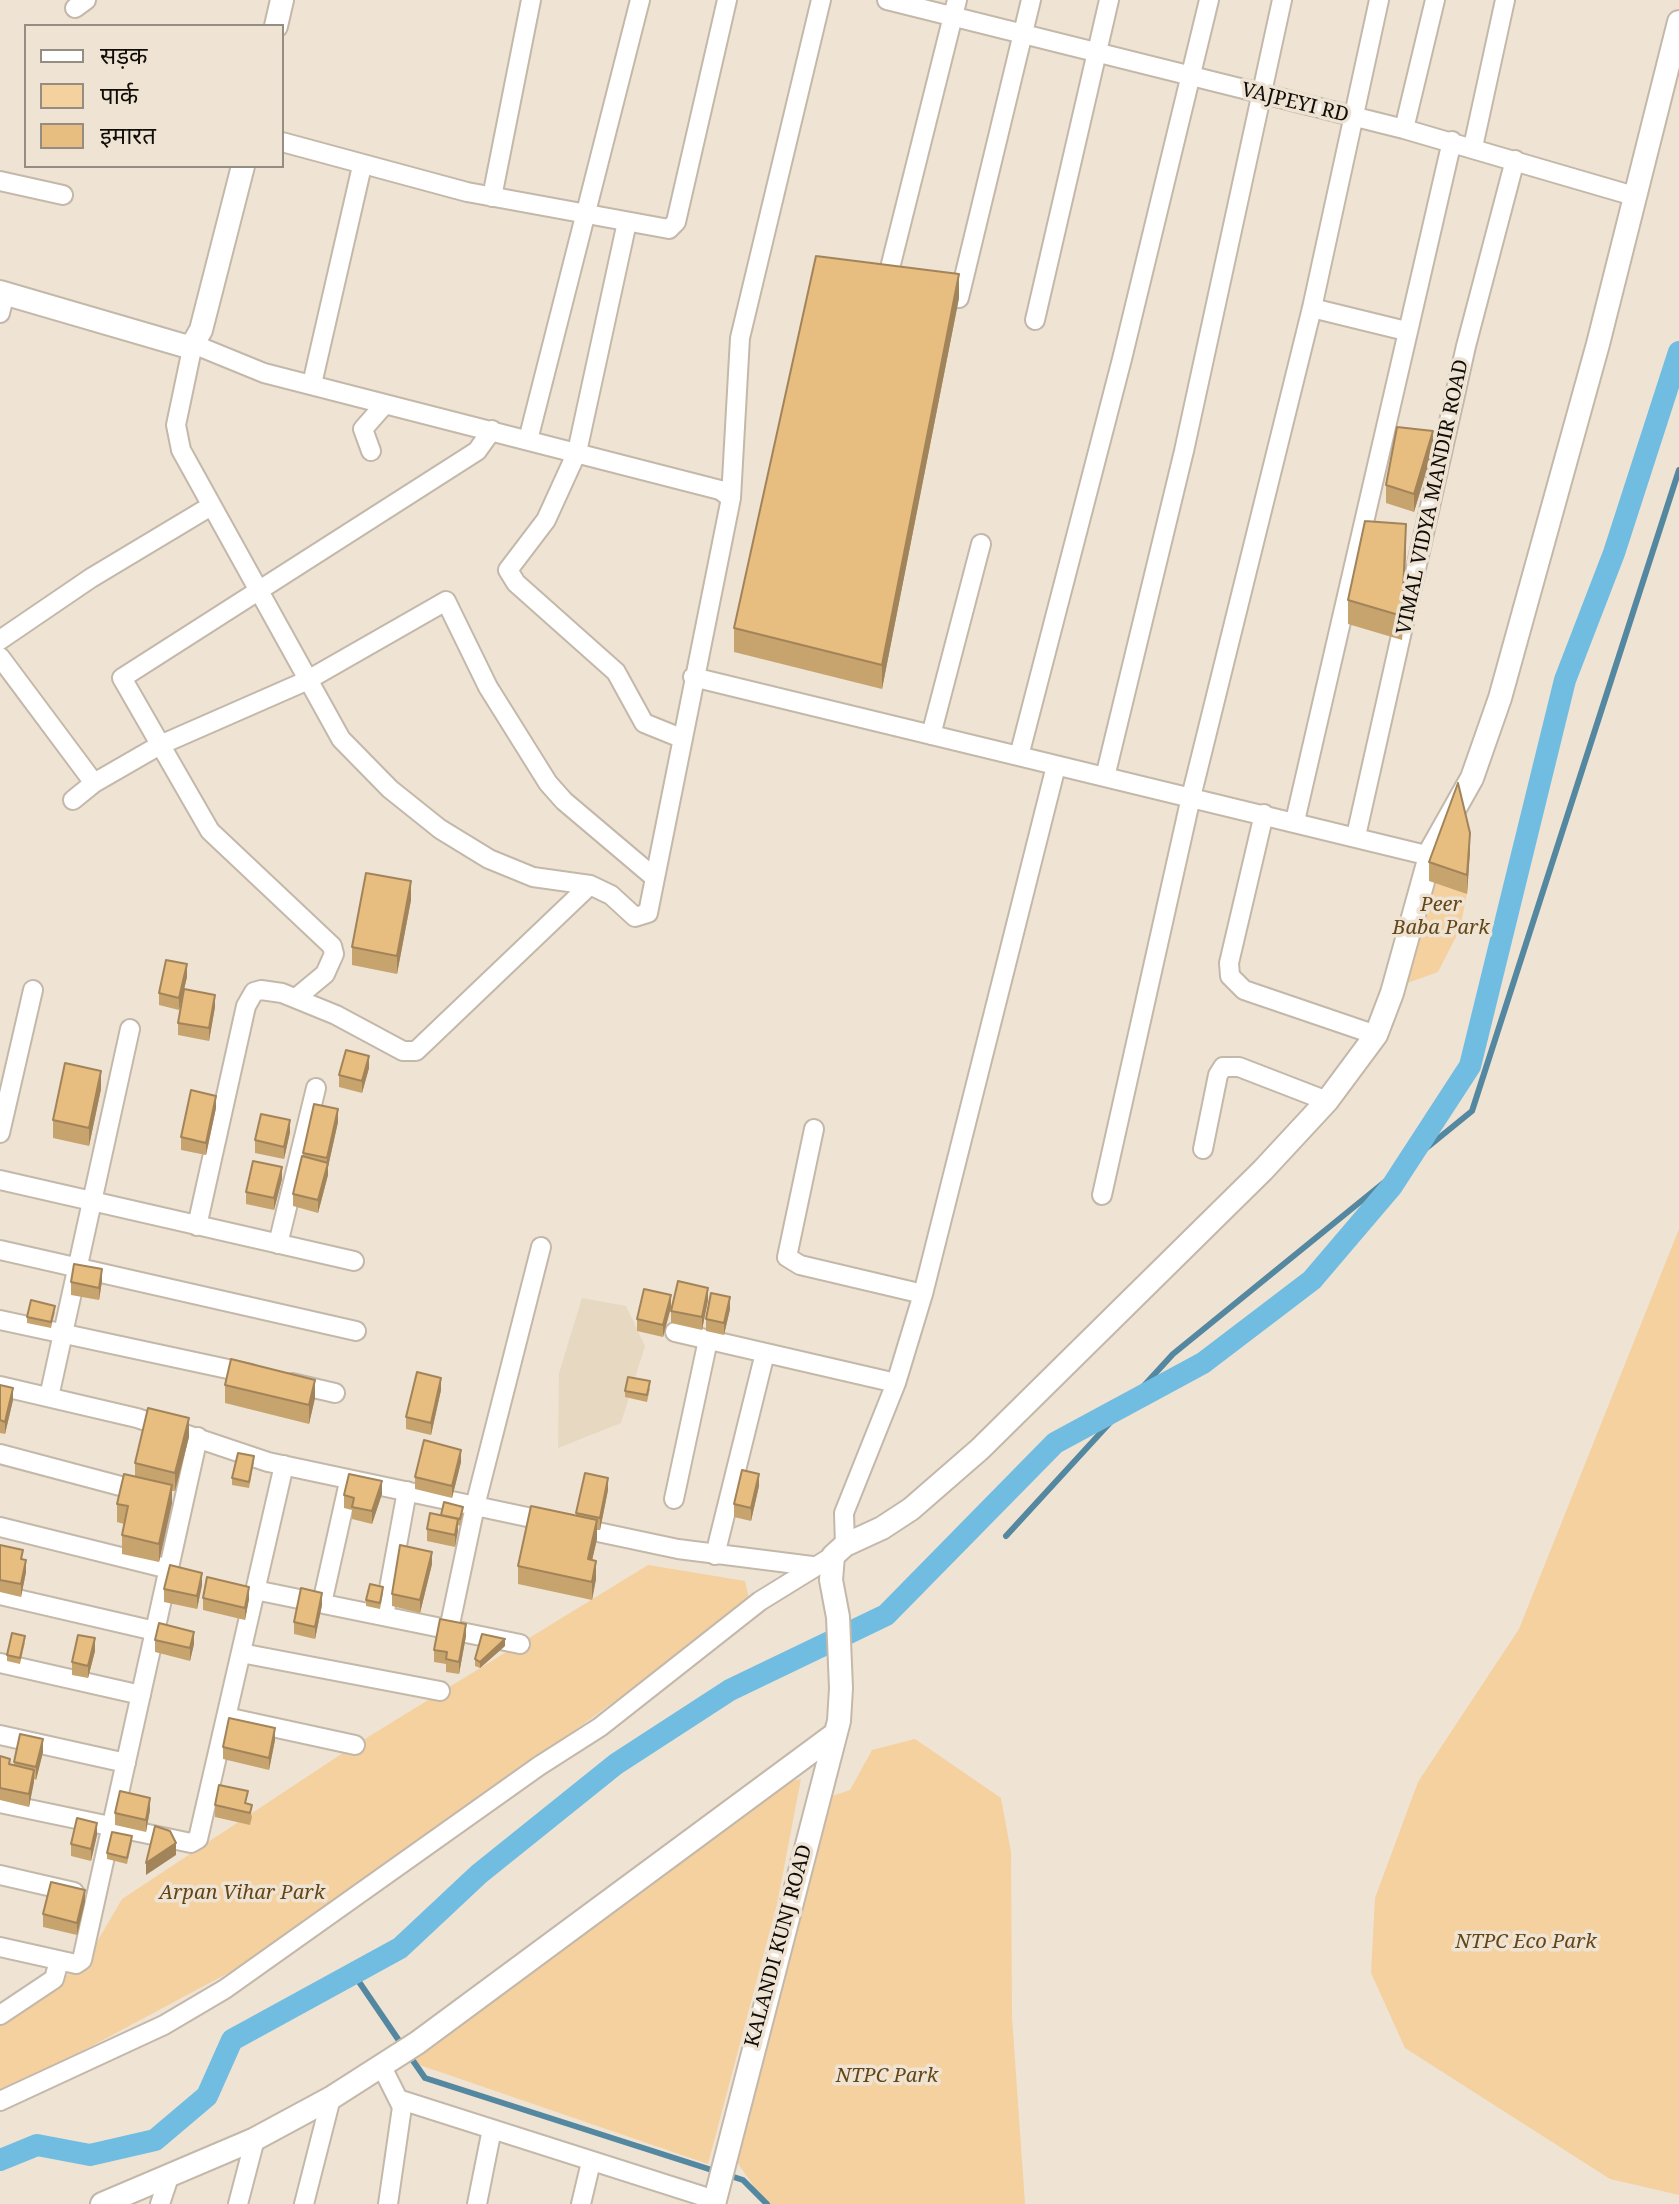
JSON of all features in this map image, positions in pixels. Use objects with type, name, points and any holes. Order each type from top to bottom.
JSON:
[{"type":"street","points":[[276,24],[282,0]]},
{"type":"street","points":[[492,197],[531,0]]},
{"type":"street","points":[[528,440],[640,0]]},
{"type":"street","points":[[284,143],[362,166],[492,197],[662,230],[676,222],[727,0]]},
{"type":"street","points":[[242,168],[201,330],[193,344],[176,436],[211,506],[328,720],[365,766],[440,829],[489,859],[522,873],[590,885],[611,895],[635,917],[642,917],[650,908],[693,677],[731,498],[740,338],[821,0]]},
{"type":"street","name":"VAJPEYI RD","points":[[887,0],[956,8],[1024,33],[1191,78],[1452,141],[1634,196]]},
{"type":"street","points":[[959,298],[1031,0]]},
{"type":"street","points":[[1035,320],[1109,0]]},
{"type":"street","points":[[1019,756],[1209,0]]},
{"type":"street","points":[[1105,777],[1184,451],[1259,94],[1282,0]]},
{"type":"street","points":[[1102,1195],[1191,797],[1312,308],[1379,0]]},
{"type":"street","points":[[1404,129],[1435,0]]},
{"type":"street","points":[[1473,147],[1505,0]]},
{"type":"street","points":[[891,264],[956,8]]},
{"type":"street","points":[[0,2101],[164,2025],[225,1989],[539,1766],[600,1727],[760,1601],[812,1566],[911,1509],[980,1449],[1263,1170],[1327,1101],[1376,1035],[1386,1013],[1430,856],[1438,836],[1472,778],[1500,698],[1679,22]]},
{"type":"street","points":[[1295,821],[1452,141]]},
{"type":"street","name":"VIMAL VIDYA MANDIR ROAD","points":[[1356,836],[1466,346],[1515,160]]},
{"type":"street","points":[[312,384],[362,166]]},
{"type":"street","points":[[0,181],[63,195]]},
{"type":"street","points":[[627,222],[577,452],[546,520],[511,562],[511,577],[616,672],[644,723],[681,738]]},
{"type":"street","points":[[2,299],[185,346],[193,344],[264,373],[720,490],[731,498]]},
{"type":"street","points":[[1312,308],[1406,331]]},
{"type":"street","points":[[371,451],[363,429],[385,404]]},
{"type":"street","points":[[296,998],[325,974],[331,964],[332,946],[210,831],[122,678],[477,451],[492,430]]},
{"type":"street","points":[[0,640],[91,578],[211,506]]},
{"type":"street","points":[[931,735],[981,544]]},
{"type":"street","points":[[73,800],[94,783],[160,745],[306,681],[446,601],[488,687],[548,783],[564,801],[655,878]]},
{"type":"street","points":[[0,657],[94,783]]},
{"type":"street","points":[[693,677],[1430,856]]},
{"type":"street","points":[[839,1550],[844,1513],[896,1383],[923,1294],[1056,766]]},
{"type":"street","points":[[1264,814],[1229,963],[1230,976],[1244,990],[1376,1035]]},
{"type":"street","points":[[197,1226],[246,1006],[254,992],[261,990],[296,998],[403,1051],[416,1051],[590,885]]},
{"type":"street","points":[[0,1133],[33,990]]},
{"type":"street","points":[[49,1397],[130,1029]]},
{"type":"street","points":[[1203,1149],[1218,1075],[1223,1067],[1239,1067],[1327,1101]]},
{"type":"street","points":[[278,1244],[316,1088]]},
{"type":"street","points":[[814,1129],[787,1257],[800,1265],[923,1294]]},
{"type":"street","points":[[0,1180],[354,1261]]},
{"type":"street","points":[[449,1629],[475,1506],[541,1247]]},
{"type":"street","points":[[0,1250],[356,1331]]},
{"type":"street","points":[[0,1320],[335,1393]]},
{"type":"street","points":[[675,1332],[896,1383]]},
{"type":"street","points":[[674,1499],[708,1340]]},
{"type":"street","points":[[715,1555],[765,1353]]},
{"type":"street","points":[[0,1386],[137,1418],[284,1465],[715,1555],[812,1566]]},
{"type":"street","points":[[0,1947],[76,1964],[82,1960],[198,1437]]},
{"type":"street","points":[[0,1454],[184,1502]]},
{"type":"street","points":[[0,1803],[191,1843],[198,1839],[284,1465]]},
{"type":"street","points":[[322,1603],[350,1479]]},
{"type":"street","points":[[384,1616],[407,1491]]},
{"type":"street","points":[[0,1527],[169,1569]]},
{"type":"street","name":"KALANDI KUNJ ROAD","points":[[718,2188],[835,1734],[841,1688],[838,1617],[831,1580],[839,1550]]},
{"type":"street","points":[[255,1590],[520,1644]]},
{"type":"street","points":[[0,1595],[155,1631]]},
{"type":"street","points":[[241,1653],[440,1691]]},
{"type":"street","points":[[0,1663],[141,1695]]},
{"type":"street","points":[[226,1717],[355,1745]]},
{"type":"street","points":[[102,2204],[255,2139],[331,2098],[399,2054],[835,1734]]},
{"type":"street","points":[[0,1735],[126,1763]]},
{"type":"street","points":[[0,1875],[97,1897]]},
{"type":"street","points":[[0,2015],[54,1979],[59,1961]]},
{"type":"street","points":[[388,2204],[401,2100],[399,2054]]},
{"type":"street","points":[[304,2204],[331,2098]]},
{"type":"street","points":[[401,2100],[591,2162],[718,2188]]},
{"type":"street","points":[[477,2204],[492,2129]]},
{"type":"street","points":[[238,2204],[255,2139]]},
{"type":"street","points":[[581,2204],[591,2162]]},
{"type":"street","points":[[160,2204],[169,2177]]},
{"type":"shaded area","points":[[582,1298],[626,1306],[645,1346],[621,1423],[558,1448],[559,1373]]},
{"type":"green space","name":"Peer Baba Park","points":[[1429,881],[1467,893],[1460,929],[1438,972],[1399,986]]},
{"type":"green space","name":"NTPC Eco Park","points":[[1679,1229],[1679,2195],[1610,2179],[1405,2048],[1371,1973],[1375,1898],[1418,1782],[1519,1629]]},
{"type":"green space","name":"Arpan Vihar Park","points":[[648,1565],[745,1581],[750,1603],[273,1949],[0,2095],[0,2012],[83,1966],[122,1899],[355,1745]]},
{"type":"green space","name":"NTPC Park","points":[[915,1739],[1001,1798],[1011,1852],[1012,2017],[1025,2204],[766,2204],[737,2162],[826,1798],[850,1790],[872,1750]]},
{"type":"green space","points":[[801,1779],[777,1904],[708,2164],[408,2061],[787,1782]]},
{"type":"building","points":[[816,256],[959,274],[882,665],[734,628]]},
{"type":"building","points":[[1397,427],[1433,431],[1414,494],[1386,485]]},
{"type":"building","points":[[1365,521],[1406,524],[1402,616],[1348,600]]},
{"type":"building","points":[[1458,783],[1470,833],[1467,875],[1429,862]]},
{"type":"building","points":[[366,873],[411,881],[397,956],[352,947]]},
{"type":"building","points":[[166,960],[187,964],[179,998],[159,993]]},
{"type":"building","points":[[184,989],[215,995],[209,1028],[178,1023]]},
{"type":"building","points":[[346,1050],[369,1056],[362,1081],[339,1075]]},
{"type":"building","points":[[65,1063],[101,1071],[89,1128],[53,1120]]},
{"type":"building","points":[[191,1090],[216,1096],[206,1143],[181,1137]]},
{"type":"building","points":[[314,1104],[338,1109],[327,1158],[303,1153]]},
{"type":"building","points":[[261,1114],[290,1120],[284,1147],[255,1140]]},
{"type":"building","points":[[302,1156],[328,1163],[318,1200],[293,1194]]},
{"type":"building","points":[[253,1161],[282,1167],[274,1198],[246,1192]]},
{"type":"building","points":[[74,1264],[102,1269],[99,1288],[71,1282]]},
{"type":"building","points":[[678,1281],[708,1288],[702,1317],[671,1311]]},
{"type":"building","points":[[644,1289],[671,1295],[663,1325],[637,1319]]},
{"type":"building","points":[[711,1293],[730,1297],[724,1323],[706,1319]]},
{"type":"building","points":[[31,1300],[55,1306],[51,1322],[27,1317]]},
{"type":"building","points":[[231,1359],[315,1380],[309,1405],[225,1385]]},
{"type":"building","points":[[417,1372],[441,1378],[431,1423],[406,1417]]},
{"type":"building","points":[[628,1377],[650,1381],[647,1395],[625,1391]]},
{"type":"building","points":[[0,1385],[13,1388],[5,1422],[0,1420]]},
{"type":"building","points":[[148,1408],[189,1418],[175,1473],[135,1463]]},
{"type":"building","points":[[424,1440],[461,1450],[452,1486],[415,1477]]},
{"type":"building","points":[[238,1453],[254,1456],[249,1482],[232,1478]]},
{"type":"building","points":[[742,1470],[759,1474],[751,1508],[734,1504]]},
{"type":"building","points":[[585,1473],[608,1478],[600,1518],[576,1513]]},
{"type":"building","points":[[124,1474],[172,1485],[159,1544],[122,1535],[128,1506],[117,1504]]},
{"type":"building","points":[[349,1474],[382,1481],[372,1511],[352,1507],[354,1498],[344,1495]]},
{"type":"building","points":[[444,1502],[463,1507],[460,1519],[441,1515]]},
{"type":"building","points":[[531,1506],[597,1520],[588,1559],[596,1561],[592,1582],[518,1566]]},
{"type":"building","points":[[430,1513],[458,1519],[455,1535],[427,1529]]},
{"type":"building","points":[[0,1545],[23,1550],[21,1559],[26,1560],[21,1584],[0,1580]]},
{"type":"building","points":[[400,1545],[432,1552],[420,1600],[392,1594]]},
{"type":"building","points":[[170,1565],[202,1573],[197,1596],[164,1589]]},
{"type":"building","points":[[207,1577],[249,1587],[245,1608],[203,1598]]},
{"type":"building","points":[[370,1584],[383,1587],[380,1603],[366,1600]]},
{"type":"building","points":[[301,1588],[322,1593],[315,1627],[294,1622]]},
{"type":"building","points":[[440,1619],[466,1624],[459,1662],[446,1659],[447,1652],[434,1650]]},
{"type":"building","points":[[159,1623],[194,1632],[190,1648],[155,1640]]},
{"type":"building","points":[[12,1633],[25,1636],[20,1658],[7,1655]]},
{"type":"building","points":[[482,1634],[505,1639],[480,1662],[475,1659]]},
{"type":"building","points":[[78,1635],[95,1638],[88,1666],[72,1662]]},
{"type":"building","points":[[229,1718],[275,1728],[269,1758],[223,1747]]},
{"type":"building","points":[[20,1734],[43,1739],[36,1767],[14,1762]]},
{"type":"building","points":[[0,1756],[10,1759],[9,1764],[34,1770],[29,1794],[0,1788]]},
{"type":"building","points":[[219,1785],[248,1791],[245,1803],[252,1805],[250,1813],[215,1805]]},
{"type":"building","points":[[120,1791],[150,1798],[146,1820],[115,1813]]},
{"type":"building","points":[[77,1818],[97,1823],[91,1849],[71,1844]]},
{"type":"building","points":[[155,1826],[170,1831],[176,1843],[146,1863]]},
{"type":"building","points":[[112,1832],[132,1836],[127,1858],[107,1853]]},
{"type":"building","points":[[51,1882],[85,1890],[77,1923],[43,1914]]},
{"type":"waterway","points":[[0,2160],[37,2145],[90,2155],[155,2140],[207,2096],[232,2040],[400,1948],[479,1874],[616,1764],[730,1690],[886,1615],[1055,1443],[1203,1363],[1312,1280],[1392,1186],[1470,1066],[1565,680],[1614,553],[1679,352]]},
{"type":"waterway","points":[[1006,1536],[1173,1354],[1472,1111],[1679,470]]},
{"type":"waterway","points":[[353,1973],[402,2045]]},
{"type":"waterway","points":[[409,2055],[425,2078],[743,2180],[767,2204]]}]
